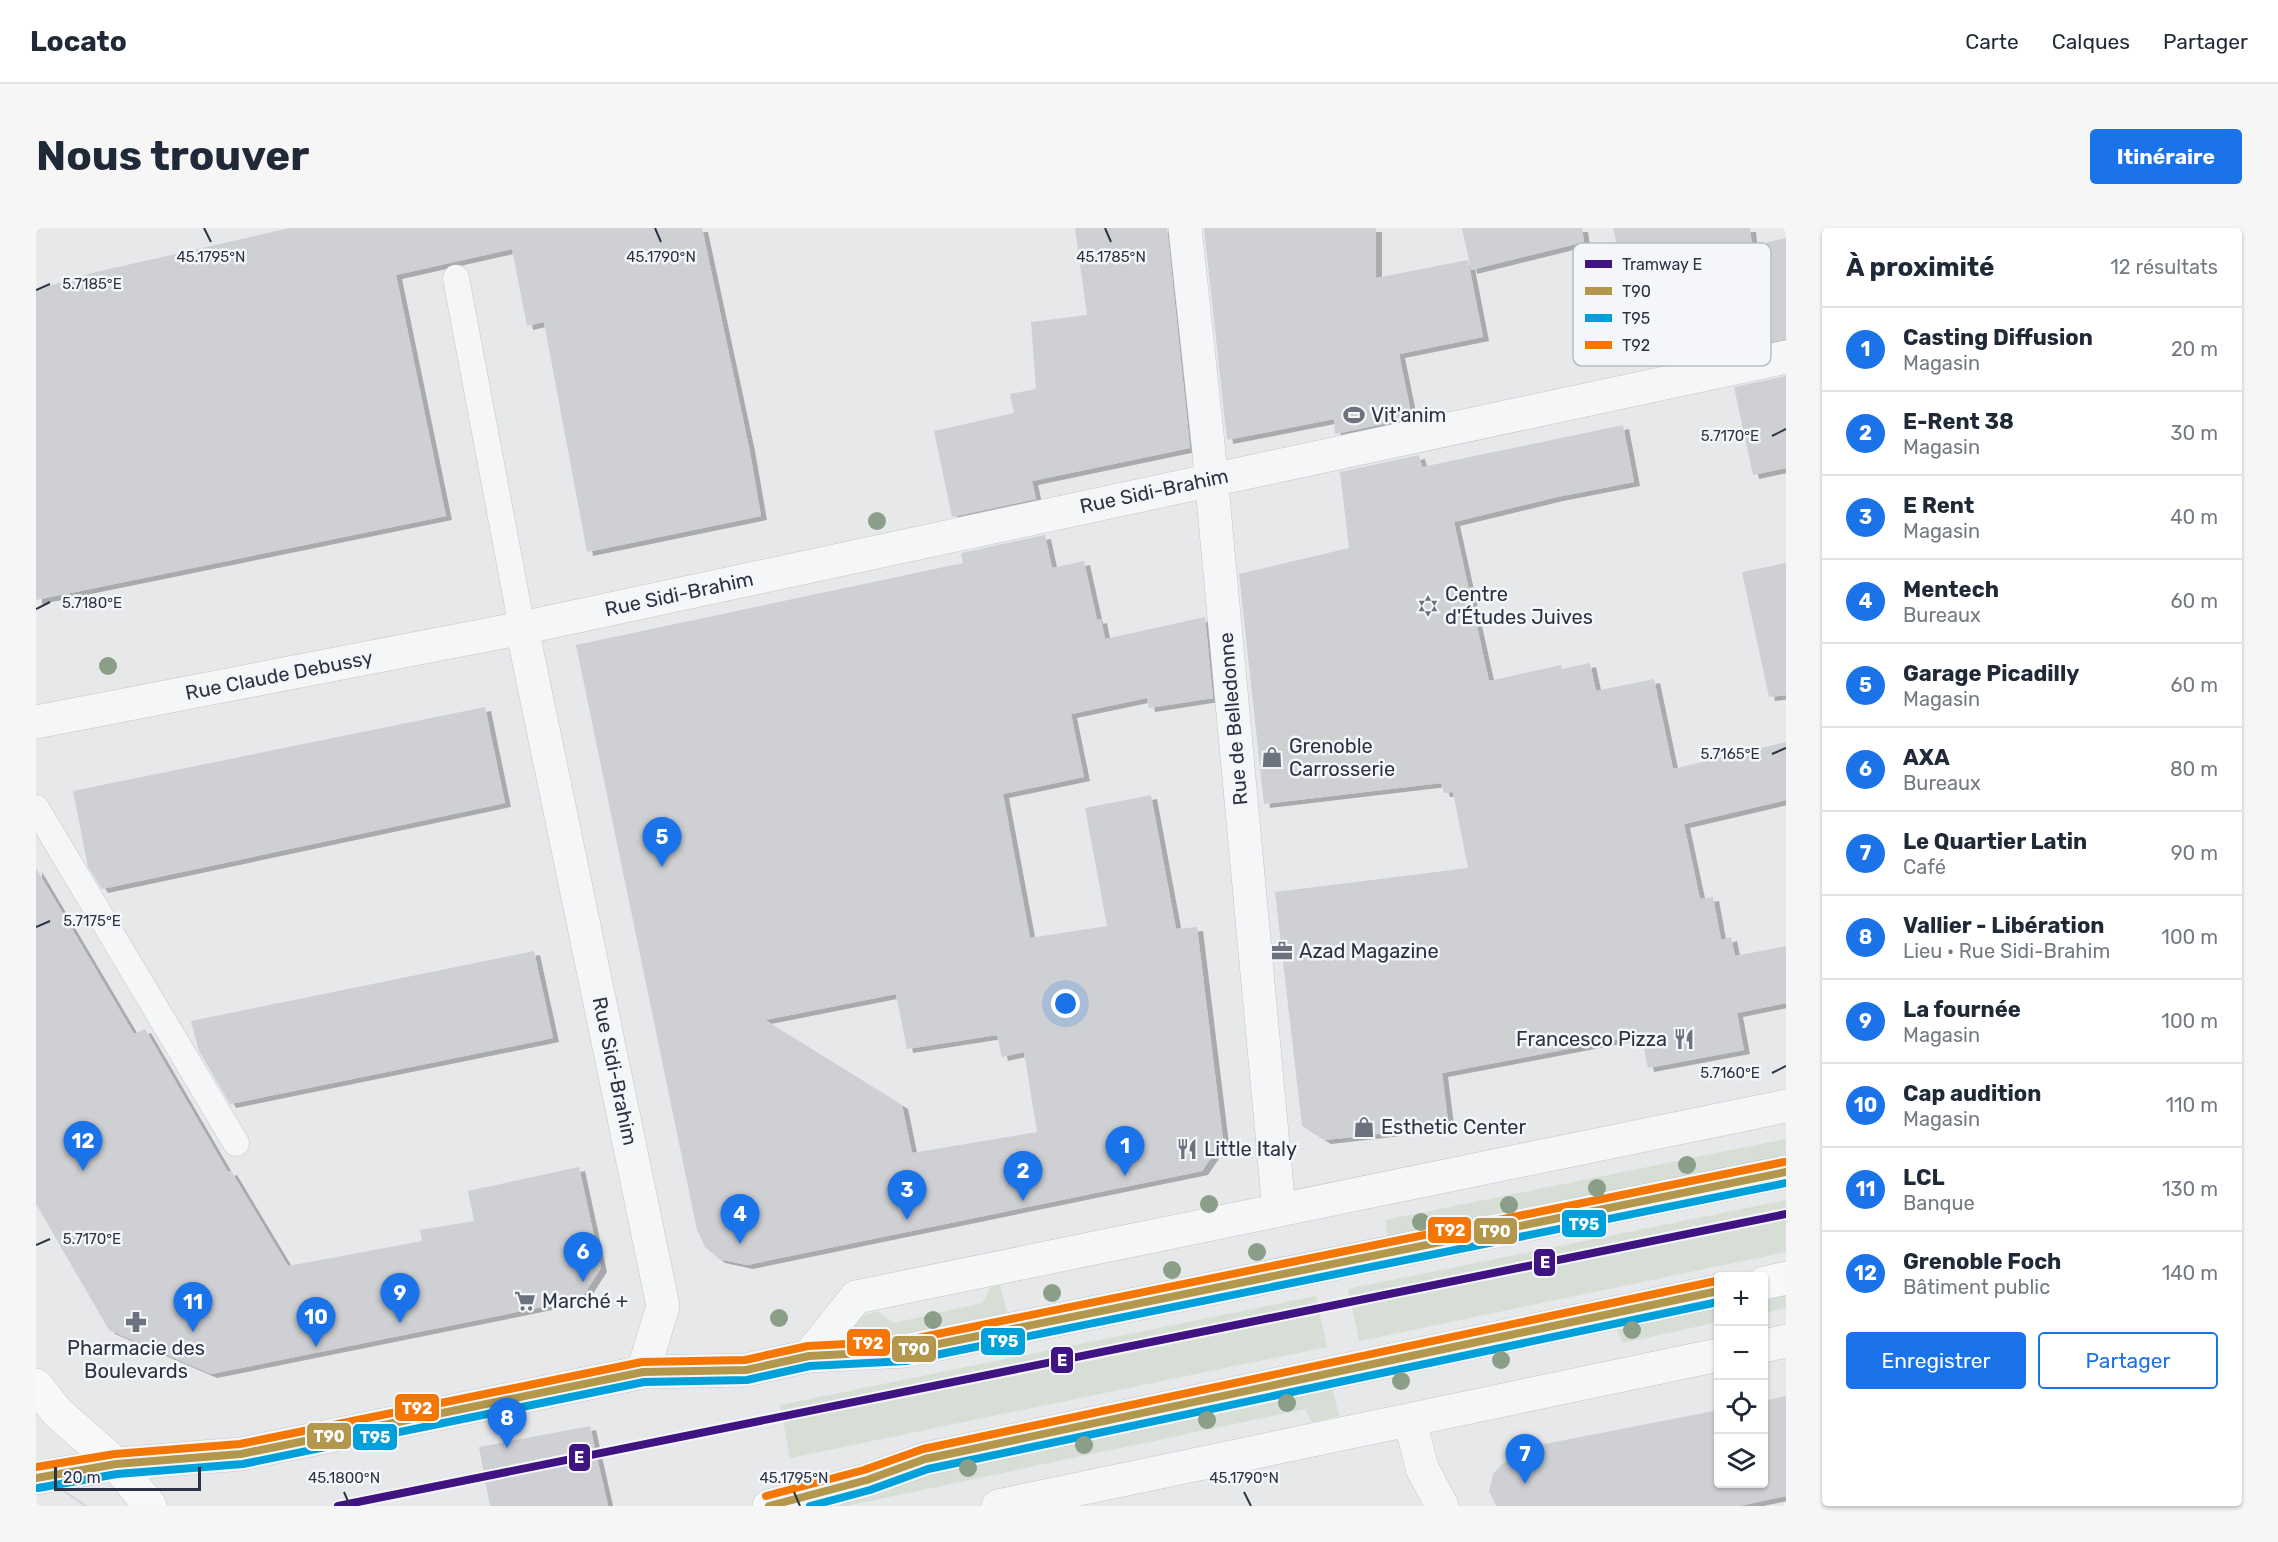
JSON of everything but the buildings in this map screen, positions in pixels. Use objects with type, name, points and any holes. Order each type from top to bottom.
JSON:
[{"type":"main road","points":[[36,1478],[116,1464],[241,1454],[644,1372],[746,1370],[809,1356],[904,1351],[1786,1172]]},
{"type":"main road","points":[[1768,1282],[1786,1278]]},
{"type":"main road","points":[[769,1506],[867,1480],[925,1459],[1714,1293]]},
{"type":"main road","points":[[36,1384],[57,1412],[116,1464],[150,1506]]},
{"type":"street","name":"Rue de Belledonne","points":[[1185,228],[1212,478],[1279,1210]]},
{"type":"street","name":"Rue Sidi-Brahim","points":[[1771,360],[1786,357]]},
{"type":"street","name":"Rue Sidi-Brahim","points":[[644,1372],[663,1306],[522,628],[1212,478],[1743,366]]},
{"type":"street","name":"Rue Claude Debussy","points":[[36,723],[522,628]]},
{"type":"street","points":[[809,1356],[856,1297],[1786,1106]]},
{"type":"street","points":[[1768,1345],[1786,1341]]},
{"type":"street","points":[[998,1506],[1714,1356]]},
{"type":"street","points":[[1410,1420],[1422,1468],[1442,1506]]},
{"type":"lane","name":"Rue Sidi-Brahim","points":[[456,278],[522,628]]},
{"type":"lane","points":[[36,808],[236,1143]]},
{"type":"shaded area","points":[[1786,1139],[1786,1157],[1388,1238],[1385,1220]]},
{"type":"shaded area","points":[[1786,1200],[1786,1252],[1359,1341],[1348,1289]]},
{"type":"shaded area","points":[[1000,1285],[1008,1317],[922,1336],[843,1334],[856,1319],[877,1311],[894,1323],[982,1303],[991,1287]]},
{"type":"shaded area","points":[[1786,1294],[1786,1308],[1768,1312],[1768,1297]]},
{"type":"shaded area","points":[[1316,1296],[1327,1347],[790,1458],[780,1405]]},
{"type":"shaded area","points":[[1714,1308],[1714,1323],[1622,1343],[1616,1328]]},
{"type":"shaded area","points":[[1332,1387],[1339,1416],[1312,1422],[1305,1409],[846,1506],[815,1506],[885,1492],[948,1466]]},
{"type":"tram line","name":"E","points":[[338,1506],[1786,1214]]},
{"type":"tram line","points":[[36,1472],[86,1506]]},
{"type":"transit line","name":"T92","points":[[36,1467],[115,1454],[240,1444],[642,1362],[745,1360],[808,1346],[903,1341],[1784,1162]]},
{"type":"transit line","name":"T90","points":[[36,1478],[116,1464],[241,1454],[643,1372],[746,1370],[809,1356],[904,1351],[1786,1172]]},
{"type":"transit line","name":"T95","points":[[38,1488],[117,1474],[243,1464],[644,1382],[747,1380],[810,1366],[906,1361],[1786,1183]]},
{"type":"transit line","name":"T92","points":[[766,1496],[864,1470],[923,1449],[1714,1281]]},
{"type":"transit line","name":"T90","points":[[769,1506],[867,1480],[925,1459],[1714,1292]]},
{"type":"transit line","name":"T95","points":[[810,1506],[870,1490],[928,1469],[1714,1303]]},
{"type":"place","name":"Vit'anim","points":[[1354,415]]},
{"type":"place","name":"Centre d'Études Juives","points":[[1428,606]]},
{"type":"place","name":"Grenoble Carrosserie","points":[[1272,757]]},
{"type":"place","name":"Garage Picadilly","points":[[662,867]]},
{"type":"place","name":"Azad Magazine","points":[[1282,951]]},
{"type":"place","name":"Francesco Pizza","points":[[1684,1039]]},
{"type":"place","name":"Esthetic Center","points":[[1364,1127]]},
{"type":"place","name":"Little Italy","points":[[1187,1149]]},
{"type":"place","name":"Grenoble Foch","points":[[83,1171]]},
{"type":"place","name":"Casting Diffusion","points":[[1125,1176]]},
{"type":"place","name":"E-Rent 38","points":[[1023,1201]]},
{"type":"place","name":"E Rent","points":[[907,1220]]},
{"type":"place","name":"Mentech","points":[[740,1244]]},
{"type":"place","name":"AXA","points":[[583,1282]]},
{"type":"place","name":"Marché +","points":[[525,1301]]},
{"type":"place","name":"Pharmacie des Boulevards","points":[[136,1322]]},
{"type":"place","name":"La fournée","points":[[400,1323]]},
{"type":"place","name":"LCL","points":[[193,1332]]},
{"type":"place","name":"Cap audition","points":[[316,1347]]},
{"type":"place","name":"Vallier - Libération","points":[[507,1448]]},
{"type":"place","name":"Le Quartier Latin","points":[[1525,1484]]}]
